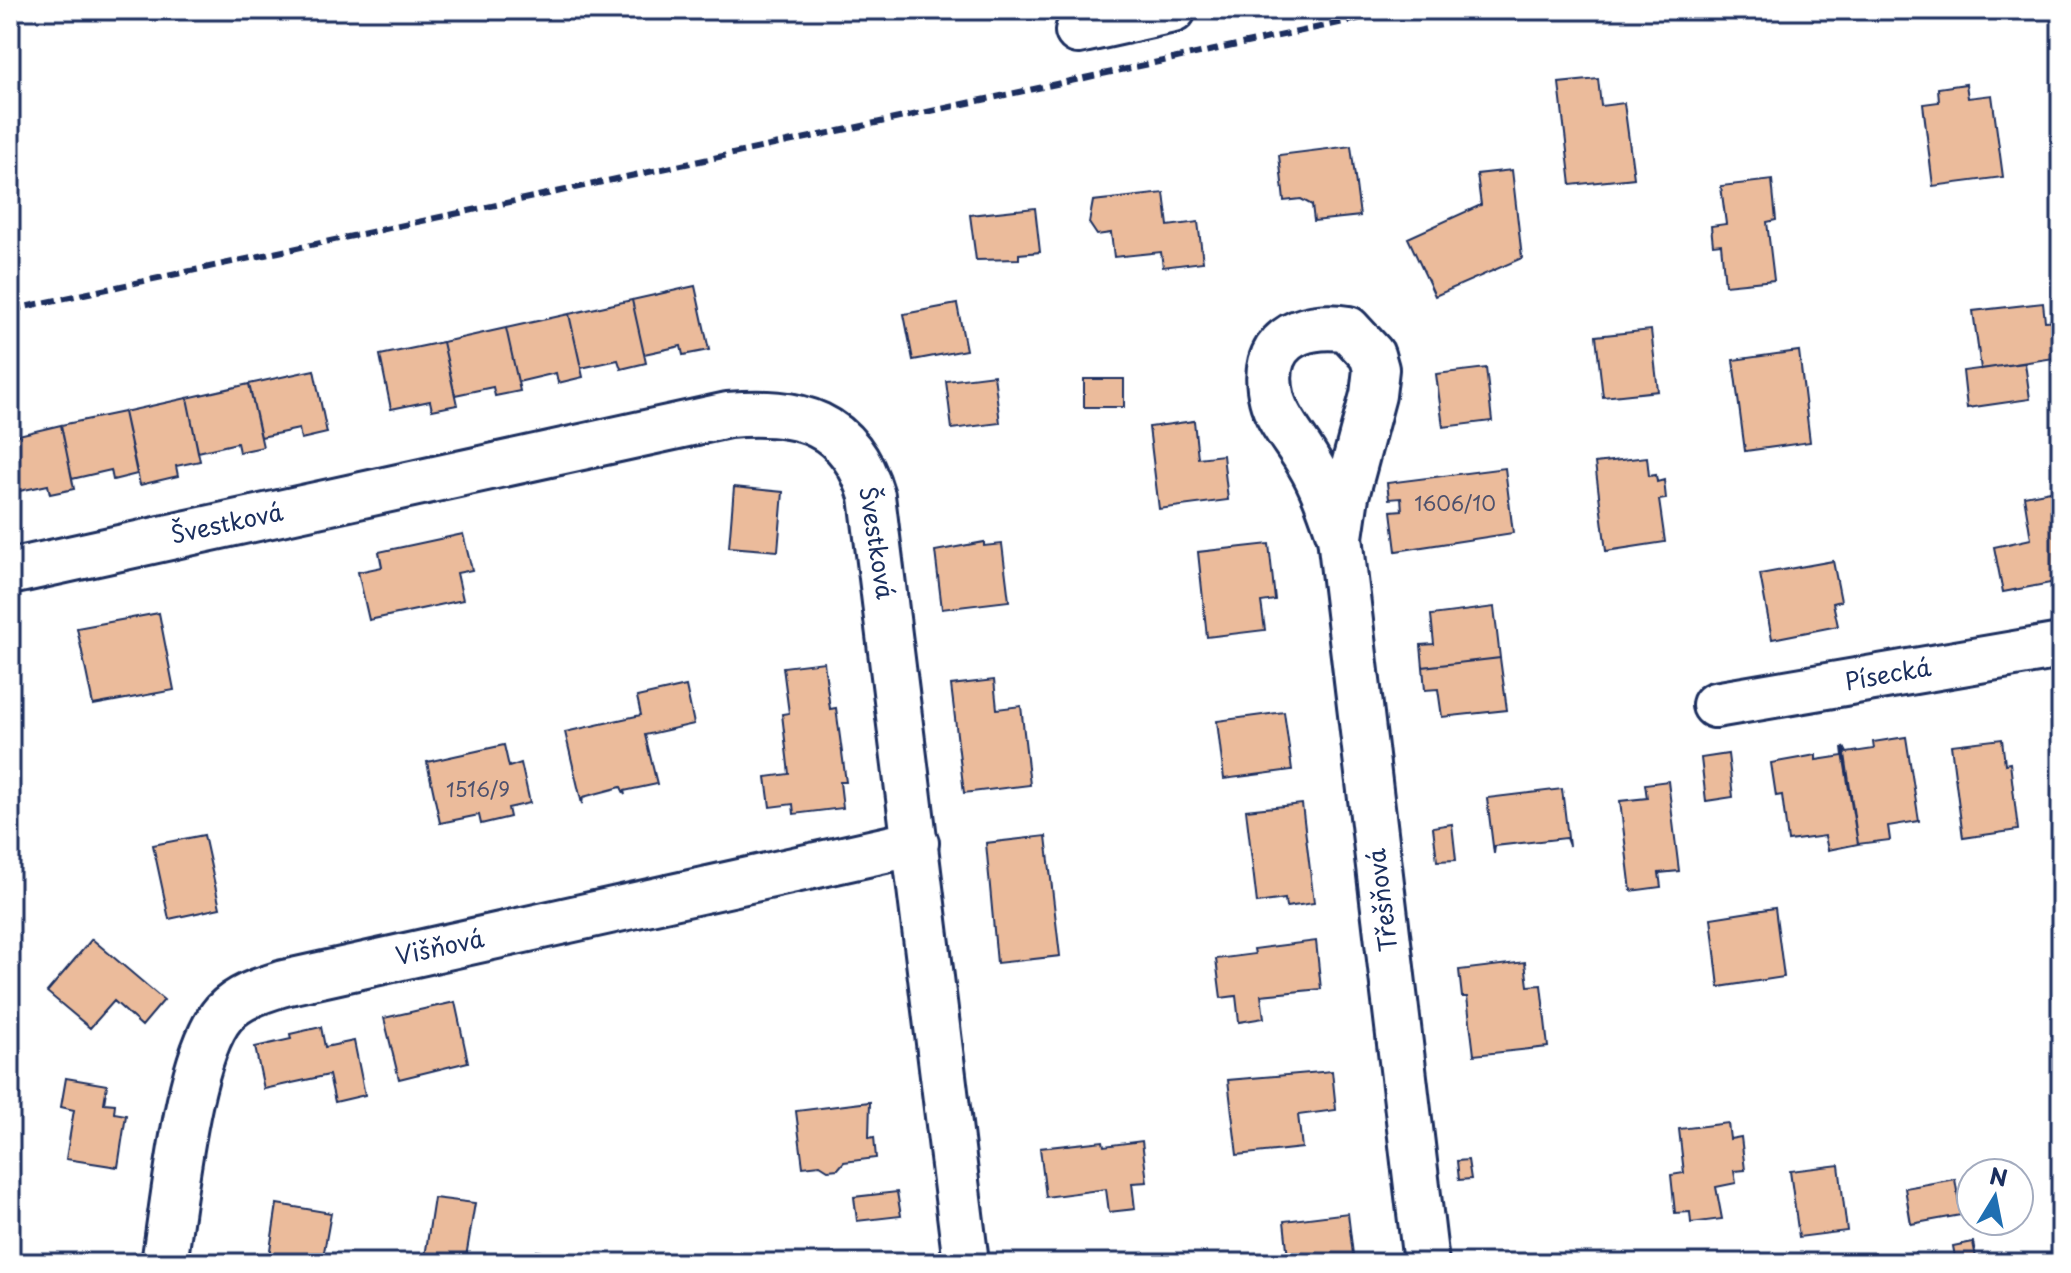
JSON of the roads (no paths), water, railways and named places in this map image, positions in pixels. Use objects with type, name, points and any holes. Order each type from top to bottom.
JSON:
[{"type":"street","points":[[1078,31],[1173,10]]},
{"type":"street","name":"Švestková","points":[[10,572],[699,421],[757,413],[806,419],[824,428],[850,449],[866,475],[872,496],[966,1263]]},
{"type":"street","name":"Třešňová","points":[[1340,537],[1426,1263]]},
{"type":"street","name":"Písecká","points":[[1715,705],[2061,646]]},
{"type":"street","name":"Višňová","points":[[164,1263],[196,1073],[215,1025],[241,998],[313,976],[916,843]]},
{"type":"railway","points":[[10,310],[1399,10]]}]
